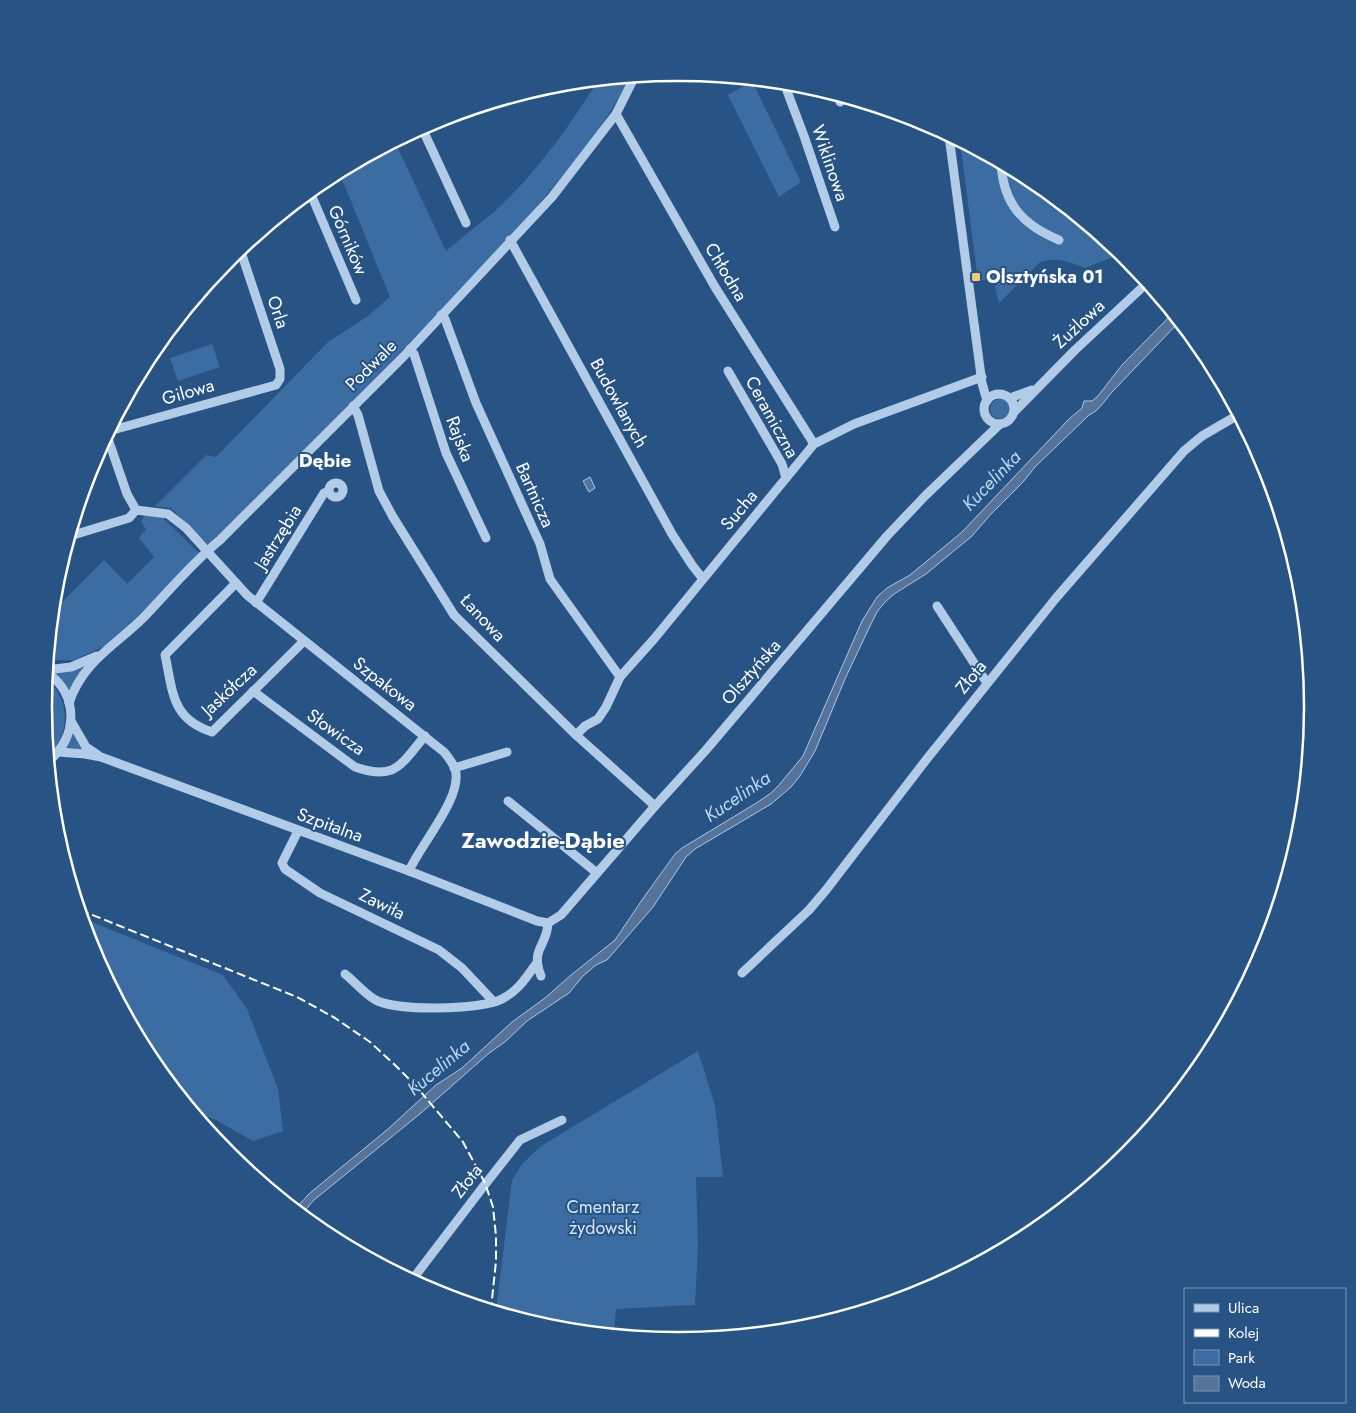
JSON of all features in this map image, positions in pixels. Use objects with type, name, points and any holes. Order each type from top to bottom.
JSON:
[{"type":"street","name":"Podwale","points":[[69,703],[75,686],[92,663],[142,618],[410,349],[552,196],[616,114],[632,83]]},
{"type":"street","name":"Wiklinowa","points":[[787,91],[835,227]]},
{"type":"street","name":"Chłodna","points":[[616,114],[716,287],[814,444]]},
{"type":"street","points":[[425,135],[466,223]]},
{"type":"street","points":[[950,144],[983,388],[987,401]]},
{"type":"street","points":[[1002,172],[1008,196],[1018,214],[1036,230],[1059,240]]},
{"type":"street","name":"Górników","points":[[313,199],[356,300]]},
{"type":"street","name":"Budowlanych","points":[[510,240],[672,534],[703,579]]},
{"type":"street","name":"Orla","points":[[243,258],[280,368],[280,379],[276,385]]},
{"type":"street","name":"Żużlowa","points":[[1014,412],[1142,288]]},
{"type":"street","name":"Bartnicza","points":[[441,315],[445,319],[476,403],[540,544],[550,579],[620,677]]},
{"type":"street","name":"Rajska","points":[[410,349],[414,354],[446,453],[486,538]]},
{"type":"street","name":"Ceramiczna","points":[[728,371],[782,464],[786,478]]},
{"type":"street","name":"Sucha","points":[[576,735],[585,726],[598,719],[606,707],[620,677],[814,444],[854,424],[982,377]]},
{"type":"street","points":[[982,377],[996,394]]},
{"type":"street","name":"Gilowa","points":[[117,430],[276,385]]},
{"type":"street","name":"Żużlowa","points":[[1010,398],[1035,390]]},
{"type":"street","points":[[996,394],[1006,395],[1010,398],[1013,402],[1014,412],[1009,420],[1000,424],[987,417],[984,408],[987,401],[996,394]]},
{"type":"street","name":"Łanowa","points":[[353,406],[358,415],[379,491],[393,518],[454,615],[576,735],[655,806]]},
{"type":"street","name":"Olsztyńska","points":[[980,442],[987,417]]},
{"type":"street","name":"Złota","points":[[742,973],[809,910],[826,890],[926,760],[1056,598],[1184,451],[1202,436],[1232,417]]},
{"type":"street","name":"Olsztyńska","points":[[548,923],[561,916],[655,806],[706,750],[887,536],[1000,424]]},
{"type":"street","points":[[77,534],[129,518],[136,510],[127,494],[110,445]]},
{"type":"street","name":"Jastrzębia","points":[[256,603],[324,494],[329,492]]},
{"type":"street","name":"Szpakowa","points":[[136,510],[168,514],[186,528],[208,550],[247,596],[425,736],[444,752],[454,768]]},
{"type":"street","name":"Jaskółcza","points":[[236,583],[165,655],[175,700],[182,714],[200,728],[212,732],[304,641]]},
{"type":"street","points":[[937,606],[988,683]]},
{"type":"street","name":"Podwale","points":[[54,670],[71,667],[104,653]]},
{"type":"street","points":[[53,677],[65,692],[69,703],[71,721],[65,743],[55,755]]},
{"type":"street","name":"Słowicza","points":[[253,691],[355,767],[369,772],[389,772],[397,768],[425,736]]},
{"type":"street","name":"Szpitalna","points":[[71,721],[86,747],[101,757]]},
{"type":"street","name":"Szpitalna","points":[[58,752],[101,757],[409,871],[537,921],[548,923]]},
{"type":"street","points":[[409,871],[446,808],[456,787],[454,768],[507,752]]},
{"type":"street","points":[[508,801],[597,873]]},
{"type":"street","name":"Zawiła","points":[[298,831],[282,863],[285,869],[320,893],[439,950],[462,968],[493,1001]]},
{"type":"street","points":[[345,974],[374,1000],[387,1004],[440,1008],[484,1005],[493,1001],[500,1001],[516,991],[536,964],[538,950],[547,932],[548,923]]},
{"type":"street","points":[[536,964],[541,976]]},
{"type":"street","name":"Złota","points":[[417,1274],[520,1140],[562,1120]]},
{"type":"green space","points":[[627,83],[596,135],[530,215],[427,325],[213,543],[207,544],[171,508],[155,506],[206,455],[216,457],[328,342],[368,316],[390,297],[342,179],[398,148],[446,251],[496,210],[524,182],[549,152],[594,87]]},
{"type":"green space","points":[[746,85],[754,85],[801,182],[779,197],[728,95]]},
{"type":"green space","points":[[961,149],[1026,186],[1059,210],[1113,257],[1085,268],[1056,260],[1039,263],[999,303],[993,279],[978,281]]},
{"type":"green space","points":[[212,344],[220,367],[178,381],[170,358]]},
{"type":"green space","points":[[1000,399],[1007,402],[1010,409],[1007,416],[1000,419],[993,416],[990,409],[993,402]]},
{"type":"green space","points":[[145,514],[163,518],[199,553],[154,601],[105,646],[74,660],[55,660],[62,602],[104,560],[127,584],[154,557],[139,538],[146,529],[141,522]]},
{"type":"green space","points":[[83,667],[70,693],[65,683],[54,672]]},
{"type":"green space","points":[[53,686],[60,696],[65,717],[61,737],[54,749]]},
{"type":"green space","points":[[73,734],[83,749],[64,752]]},
{"type":"green space","points":[[91,922],[223,975],[247,1009],[278,1089],[283,1131],[253,1141],[206,1116],[182,1087],[136,1019],[117,983]]},
{"type":"green space","name":"Cmentarz żydowski","points":[[698,1051],[715,1105],[723,1177],[696,1177],[698,1246],[695,1305],[616,1309],[614,1329],[556,1320],[497,1305],[512,1180],[523,1163],[541,1146]]},
{"type":"water","points":[[1168,318],[1175,327],[1099,408],[1089,415],[1035,467],[972,536],[926,574],[894,594],[885,602],[877,612],[845,679],[815,751],[791,787],[771,804],[695,849],[686,857],[653,907],[607,960],[596,965],[583,976],[569,993],[527,1021],[421,1113],[314,1200],[306,1209],[299,1205],[310,1193],[388,1129],[436,1085],[462,1068],[512,1022],[545,998],[615,940],[675,854],[758,802],[779,785],[803,756],[862,621],[877,597],[887,588],[910,575],[962,532],[1069,419],[1082,408],[1084,401],[1092,401],[1098,396],[1122,365]]},
{"type":"water","points":[[590,477],[595,488],[589,492],[583,481]]},
{"type":"railway","points":[[88,913],[297,997],[335,1018],[370,1042],[396,1066],[415,1085],[463,1142],[485,1183],[493,1207],[496,1236],[496,1261],[492,1303]]},
{"type":"place","name":"Olsztyńska 01","points":[[976,277]]},
{"type":"district","name":"Dębie","points":[[325,460]]},
{"type":"district","name":"Zawodzie-Dąbie","points":[[543,840]]},
{"type":"water label","name":"Kucelinka","points":[[991,480]]},
{"type":"water label","name":"Kucelinka","points":[[737,796]]},
{"type":"water label","name":"Kucelinka","points":[[438,1067]]}]
